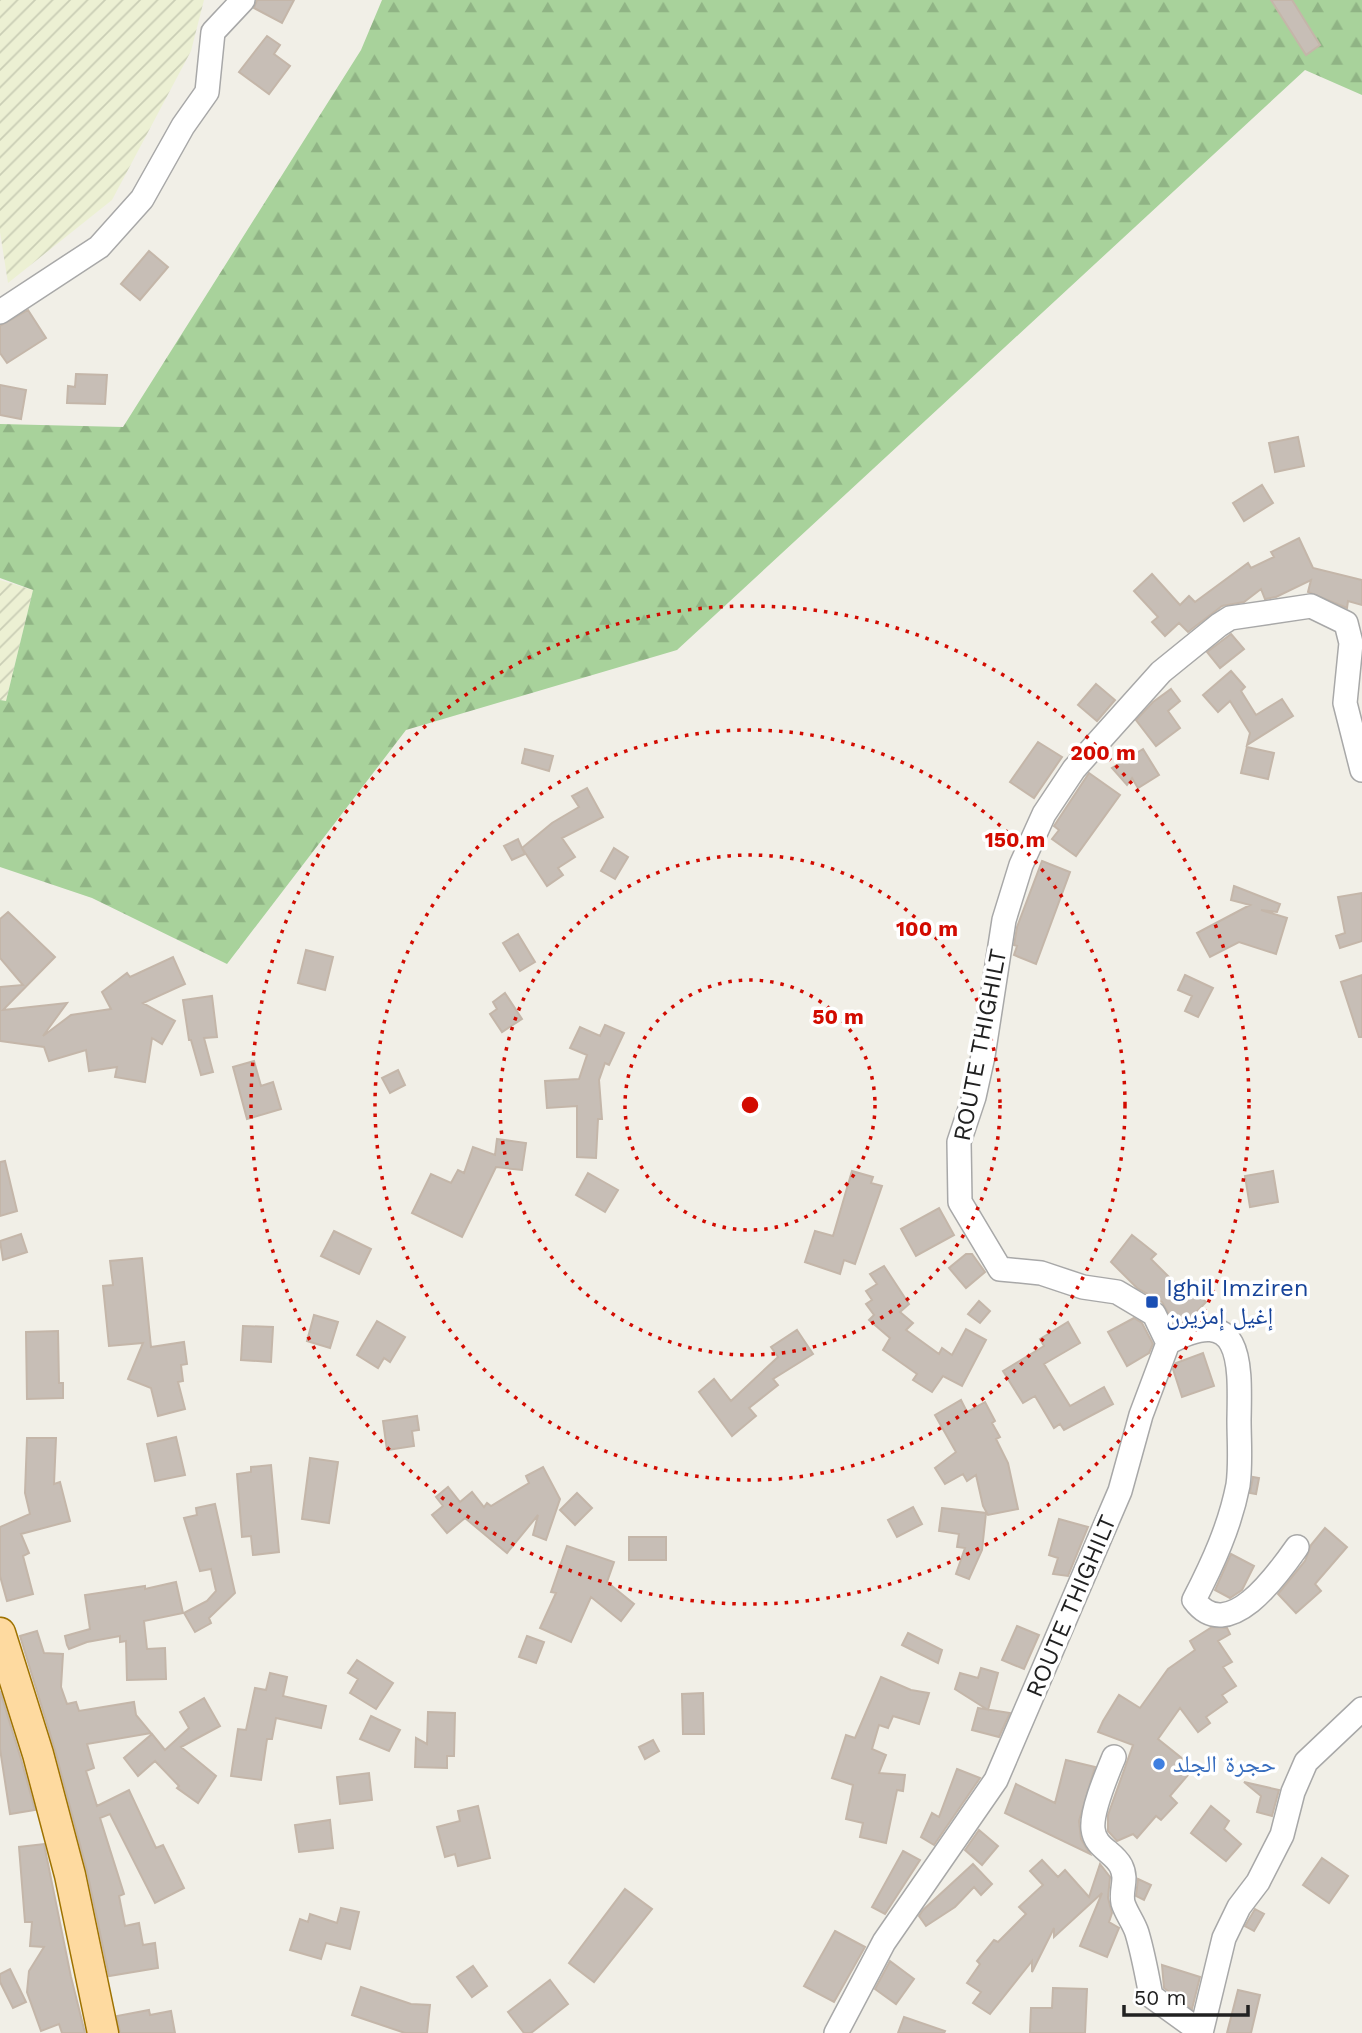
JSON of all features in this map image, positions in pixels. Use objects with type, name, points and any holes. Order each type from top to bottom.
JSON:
[{"type":"main road","points":[[0,1633],[38,1754],[70,1875],[103,2033]]},
{"type":"street","points":[[0,312],[99,247],[142,199],[183,126],[206,92],[213,32],[243,0]]},
{"type":"street","name":"ROUTE THIGHILT","points":[[836,2033],[884,1942],[996,1780],[1120,1491],[1141,1415],[1168,1343],[1154,1314],[1117,1292],[1083,1287],[1041,1273],[1000,1269],[960,1202],[958,1142],[981,1066],[1004,920],[1021,865],[1044,814],[1074,769],[1161,672],[1230,618],[1311,606],[1346,624],[1351,643],[1345,703],[1362,770]]},
{"type":"street","points":[[1168,1343],[1189,1331],[1220,1332],[1230,1338],[1239,1359],[1238,1483],[1220,1550],[1194,1600],[1201,1610],[1218,1616],[1241,1609],[1277,1577],[1297,1546]]},
{"type":"street","points":[[1114,1757],[1100,1792],[1092,1827],[1095,1837],[1099,1847],[1114,1856],[1122,1870],[1126,1882],[1123,1902],[1136,1931],[1152,1996],[1201,2032],[1224,1938],[1239,1907],[1258,1882],[1282,1835],[1293,1792],[1306,1762],[1362,1709]]},
{"type":"green space","points":[[0,0],[204,0],[191,51],[112,200],[8,283],[0,232]]},
{"type":"green space","points":[[382,0],[1362,0],[1362,95],[1305,70],[677,650],[406,730],[227,964],[92,898],[0,867],[0,700],[6,701],[33,590],[0,578],[0,424],[123,427],[361,50]]},
{"type":"green space","points":[[0,580],[33,590],[6,701],[0,700]]},
{"type":"building","points":[[257,0],[294,0],[282,23],[254,8]]},
{"type":"building","points":[[1271,0],[1292,0],[1320,45],[1306,55]]},
{"type":"building","points":[[267,36],[280,45],[274,54],[290,66],[269,94],[239,72]]},
{"type":"building","points":[[149,251],[168,267],[140,300],[121,284]]},
{"type":"building","points":[[28,310],[46,338],[7,363],[0,353],[0,326]]},
{"type":"building","points":[[76,374],[107,375],[105,404],[67,403],[68,386],[75,387]]},
{"type":"building","points":[[0,385],[26,390],[21,419],[0,415]]},
{"type":"building","points":[[1298,437],[1304,466],[1275,472],[1269,443]]},
{"type":"building","points":[[1262,485],[1273,503],[1244,521],[1233,503]]},
{"type":"building","points":[[1299,538],[1313,568],[1362,580],[1362,605],[1348,601],[1347,608],[1308,592],[1311,580],[1276,597],[1265,599],[1261,589],[1244,602],[1222,606],[1188,632],[1179,623],[1165,636],[1152,622],[1158,617],[1134,591],[1152,574],[1180,605],[1189,596],[1195,602],[1248,563],[1251,568],[1274,557],[1271,552]]},
{"type":"building","points":[[1231,634],[1244,649],[1220,668],[1207,652]]},
{"type":"building","points":[[1231,671],[1245,687],[1241,691],[1256,715],[1282,699],[1293,716],[1247,745],[1250,733],[1230,701],[1218,712],[1203,695]]},
{"type":"building","points":[[1096,684],[1115,700],[1097,721],[1078,705]]},
{"type":"building","points":[[1171,689],[1180,701],[1168,711],[1180,728],[1156,746],[1136,720],[1153,702]]},
{"type":"building","points":[[1038,742],[1062,757],[1034,798],[1010,782]]},
{"type":"building","points":[[1247,747],[1274,753],[1268,779],[1241,773]]},
{"type":"building","points":[[525,749],[553,756],[549,771],[522,763]]},
{"type":"building","points":[[1143,749],[1159,775],[1138,788],[1132,778],[1127,785],[1112,768]]},
{"type":"building","points":[[1089,773],[1120,795],[1076,856],[1052,839],[1059,830],[1054,826]]},
{"type":"building","points":[[587,788],[603,817],[562,838],[575,857],[558,868],[563,875],[547,886],[522,848],[552,823],[579,807],[572,796]]},
{"type":"building","points":[[518,839],[525,854],[512,860],[504,846]]},
{"type":"building","points":[[614,848],[628,857],[615,879],[601,871]]},
{"type":"building","points":[[1042,861],[1070,872],[1036,964],[1014,955],[1017,946],[1014,945],[1017,927]]},
{"type":"building","points":[[1234,886],[1280,904],[1277,912],[1261,910],[1287,918],[1276,954],[1239,942],[1210,957],[1197,933],[1250,905],[1231,900]]},
{"type":"building","points":[[1362,893],[1362,941],[1340,948],[1336,936],[1345,933],[1338,897]]},
{"type":"building","points":[[8,912],[55,957],[3,1010],[67,1003],[43,1036],[71,1015],[111,1009],[102,992],[127,973],[130,977],[173,957],[185,984],[143,1003],[175,1021],[162,1044],[152,1038],[145,1082],[115,1077],[117,1067],[89,1071],[86,1050],[49,1061],[44,1047],[0,1041],[0,987],[23,985],[0,958],[0,919]]},
{"type":"building","points":[[518,934],[535,962],[520,971],[503,943]]},
{"type":"building","points":[[306,950],[333,957],[325,990],[298,983]]},
{"type":"building","points":[[1185,975],[1213,988],[1198,1017],[1185,1011],[1192,996],[1178,990]]},
{"type":"building","points":[[1362,975],[1362,1037],[1359,1037],[1341,982]]},
{"type":"building","points":[[505,993],[522,1019],[502,1032],[490,1014],[497,1009],[493,1002]]},
{"type":"building","points":[[212,996],[217,1037],[204,1038],[213,1072],[201,1075],[189,1040],[183,1000]]},
{"type":"building","points":[[605,1025],[624,1033],[609,1065],[605,1063],[599,1080],[602,1119],[598,1119],[596,1158],[577,1157],[577,1106],[547,1108],[545,1081],[579,1079],[587,1055],[570,1048],[580,1027],[600,1036]]},
{"type":"building","points":[[254,1061],[261,1086],[273,1082],[281,1109],[247,1119],[233,1067]]},
{"type":"building","points":[[398,1070],[405,1085],[390,1093],[382,1078]]},
{"type":"building","points":[[497,1139],[526,1143],[522,1170],[496,1167],[462,1237],[412,1213],[431,1174],[451,1183],[458,1170],[464,1173],[473,1147],[495,1155]]},
{"type":"building","points":[[5,1161],[17,1211],[0,1216],[0,1162]]},
{"type":"building","points":[[852,1171],[873,1177],[871,1183],[882,1186],[855,1264],[844,1260],[840,1274],[805,1262],[815,1231],[833,1236]]},
{"type":"building","points":[[1273,1171],[1278,1202],[1250,1207],[1245,1176]]},
{"type":"building","points":[[588,1173],[618,1190],[605,1212],[576,1195]]},
{"type":"building","points":[[939,1208],[954,1235],[916,1256],[901,1229]]},
{"type":"building","points":[[334,1231],[371,1249],[359,1274],[321,1256]]},
{"type":"building","points":[[21,1234],[27,1252],[3,1260],[0,1241]]},
{"type":"building","points":[[1132,1235],[1156,1254],[1151,1259],[1182,1290],[1188,1284],[1206,1302],[1191,1318],[1175,1325],[1162,1302],[1137,1288],[1111,1262]]},
{"type":"building","points":[[966,1254],[972,1254],[985,1272],[966,1288],[949,1268]]},
{"type":"building","points":[[142,1258],[151,1347],[184,1342],[187,1364],[181,1365],[183,1381],[178,1382],[185,1409],[158,1416],[151,1388],[128,1379],[143,1343],[109,1346],[103,1286],[113,1285],[110,1261]]},
{"type":"building","points":[[884,1266],[909,1304],[900,1312],[913,1323],[906,1330],[939,1354],[942,1348],[952,1355],[966,1329],[986,1340],[962,1386],[943,1376],[932,1392],[913,1380],[917,1374],[883,1350],[890,1338],[869,1320],[874,1315],[866,1304],[872,1300],[866,1291],[877,1284],[870,1274]]},
{"type":"building","points":[[979,1301],[990,1311],[980,1323],[968,1314]]},
{"type":"building","points":[[314,1315],[338,1322],[330,1348],[307,1341]]},
{"type":"building","points":[[1134,1318],[1142,1323],[1153,1344],[1149,1353],[1127,1366],[1108,1332]]},
{"type":"building","points":[[377,1321],[405,1337],[390,1362],[384,1358],[378,1368],[357,1355]]},
{"type":"building","points":[[1068,1322],[1080,1343],[1044,1364],[1070,1406],[1104,1387],[1113,1404],[1064,1430],[1060,1424],[1054,1428],[1035,1396],[1023,1403],[1003,1371],[1044,1346],[1040,1339]]},
{"type":"building","points":[[243,1326],[273,1327],[271,1362],[241,1360]]},
{"type":"building","points":[[797,1330],[813,1354],[773,1379],[778,1385],[749,1408],[756,1416],[732,1436],[699,1392],[714,1379],[731,1401],[778,1357],[771,1347]]},
{"type":"building","points":[[58,1331],[59,1383],[63,1383],[63,1398],[27,1399],[26,1332]]},
{"type":"building","points":[[1203,1353],[1214,1386],[1182,1397],[1173,1369],[1176,1363]]},
{"type":"building","points":[[961,1400],[967,1412],[985,1402],[995,1421],[992,1423],[1000,1437],[996,1439],[1008,1463],[1018,1509],[988,1515],[983,1506],[976,1475],[967,1481],[963,1474],[945,1484],[935,1468],[956,1452],[935,1415]]},
{"type":"building","points":[[417,1416],[419,1430],[412,1431],[414,1446],[387,1450],[383,1421]]},
{"type":"building","points":[[176,1437],[185,1475],[155,1481],[147,1444]]},
{"type":"building","points":[[27,1438],[56,1438],[54,1484],[60,1482],[70,1521],[21,1534],[29,1553],[23,1556],[33,1594],[7,1601],[0,1576],[0,1527],[30,1514],[25,1493]]},
{"type":"building","points":[[310,1458],[338,1462],[329,1523],[302,1519]]},
{"type":"building","points":[[271,1465],[279,1552],[253,1555],[251,1536],[242,1537],[237,1474],[251,1472],[251,1467]]},
{"type":"building","points":[[543,1467],[560,1499],[546,1540],[533,1535],[538,1515],[507,1553],[465,1518],[447,1533],[432,1515],[443,1506],[436,1497],[448,1487],[460,1502],[472,1492],[484,1507],[487,1503],[491,1506],[529,1483],[526,1476]]},
{"type":"building","points":[[1253,1477],[1259,1478],[1256,1494],[1250,1493]]},
{"type":"building","points":[[577,1493],[592,1508],[575,1525],[560,1510]]},
{"type":"building","points":[[215,1504],[235,1593],[209,1618],[211,1623],[195,1632],[184,1613],[207,1601],[216,1591],[211,1569],[200,1571],[184,1518],[197,1515],[196,1508]]},
{"type":"building","points":[[913,1507],[922,1524],[897,1537],[888,1520]]},
{"type":"building","points":[[942,1508],[986,1513],[982,1550],[969,1579],[956,1574],[965,1548],[957,1547],[959,1534],[939,1531]]},
{"type":"building","points":[[1059,1519],[1088,1527],[1068,1576],[1053,1574],[1058,1558],[1049,1555]]},
{"type":"building","points":[[1325,1528],[1347,1547],[1315,1584],[1321,1591],[1296,1613],[1278,1594],[1305,1561],[1311,1545]]},
{"type":"building","points":[[629,1537],[666,1537],[666,1560],[629,1560]]},
{"type":"building","points":[[567,1546],[614,1562],[607,1582],[634,1604],[621,1621],[591,1597],[571,1642],[540,1628],[556,1593],[551,1592]]},
{"type":"building","points":[[1231,1554],[1254,1566],[1242,1590],[1230,1598],[1215,1590]]},
{"type":"building","points":[[176,1582],[183,1613],[144,1621],[147,1649],[165,1648],[166,1679],[127,1680],[126,1641],[120,1642],[120,1636],[87,1642],[69,1649],[65,1636],[90,1629],[85,1595],[145,1586],[145,1589]]},
{"type":"building","points":[[1017,1626],[1039,1635],[1024,1669],[1002,1660]]},
{"type":"building","points":[[1212,1627],[1227,1628],[1230,1634],[1218,1641],[1232,1662],[1223,1667],[1236,1686],[1222,1695],[1227,1702],[1206,1717],[1210,1723],[1198,1732],[1180,1708],[1158,1739],[1194,1768],[1170,1796],[1177,1803],[1161,1820],[1156,1816],[1137,1838],[1133,1834],[1117,1841],[1108,1831],[1108,1815],[1133,1745],[1098,1732],[1119,1695],[1140,1708],[1168,1669],[1195,1650],[1190,1641]]},
{"type":"building","points":[[37,1631],[44,1653],[63,1654],[61,1687],[67,1704],[76,1702],[79,1711],[134,1702],[136,1715],[151,1733],[87,1744],[94,1768],[86,1771],[97,1806],[129,1790],[156,1848],[163,1845],[184,1888],[155,1903],[110,1814],[100,1818],[124,1894],[119,1896],[125,1926],[139,1923],[143,1945],[155,1943],[158,1968],[109,1976],[87,1871],[55,1750],[20,1636]]},
{"type":"building","points":[[908,1633],[942,1650],[938,1663],[902,1645]]},
{"type":"building","points":[[527,1636],[544,1642],[536,1663],[519,1657]]},
{"type":"building","points":[[357,1660],[393,1683],[376,1709],[350,1693],[358,1679],[348,1673]]},
{"type":"building","points":[[981,1668],[998,1673],[988,1710],[955,1689],[960,1673],[978,1678]]},
{"type":"building","points":[[270,1673],[287,1677],[283,1696],[326,1706],[321,1728],[276,1718],[272,1739],[267,1739],[261,1780],[231,1776],[238,1729],[246,1730],[255,1688],[266,1690]]},
{"type":"building","points":[[881,1677],[911,1690],[929,1693],[919,1724],[893,1716],[888,1728],[879,1725],[872,1749],[886,1755],[879,1773],[905,1775],[903,1791],[897,1790],[886,1843],[860,1837],[863,1823],[846,1819],[853,1785],[832,1778],[846,1735],[855,1738]]},
{"type":"building","points":[[0,1691],[35,1810],[10,1814],[0,1749]]},
{"type":"building","points":[[703,1693],[704,1734],[683,1734],[682,1694]]},
{"type":"building","points":[[204,1698],[220,1726],[181,1747],[216,1776],[198,1803],[177,1788],[179,1786],[155,1761],[138,1776],[124,1758],[152,1734],[165,1750],[189,1728],[180,1712]]},
{"type":"building","points":[[978,1708],[1010,1713],[999,1737],[972,1730]]},
{"type":"building","points":[[428,1712],[455,1713],[454,1756],[447,1756],[447,1768],[415,1767],[416,1738],[427,1744]]},
{"type":"building","points":[[371,1716],[400,1730],[389,1751],[360,1739]]},
{"type":"building","points":[[653,1740],[659,1751],[645,1759],[639,1747]]},
{"type":"building","points":[[1066,1760],[1095,1767],[1079,1821],[1081,1839],[1090,1854],[1005,1813],[1016,1784],[1055,1803]]},
{"type":"building","points":[[957,1769],[980,1778],[934,1845],[921,1837],[932,1813],[939,1817]]},
{"type":"building","points":[[369,1773],[372,1800],[340,1804],[337,1777]]},
{"type":"building","points":[[1244,1782],[1279,1790],[1272,1816],[1257,1812],[1261,1796]]},
{"type":"building","points":[[478,1806],[490,1858],[458,1866],[455,1854],[445,1857],[437,1827],[460,1821],[458,1811]]},
{"type":"building","points":[[1211,1806],[1229,1821],[1224,1829],[1241,1844],[1226,1861],[1191,1833]]},
{"type":"building","points":[[330,1820],[333,1848],[299,1852],[295,1825]]},
{"type":"building","points":[[979,1830],[998,1846],[982,1865],[965,1850]]},
{"type":"building","points":[[44,1844],[85,2033],[62,2033],[59,2024],[41,2031],[27,1992],[29,1971],[44,1947],[30,1946],[32,1922],[25,1922],[19,1847]]},
{"type":"building","points":[[903,1851],[920,1860],[885,1914],[872,1907]]},
{"type":"building","points":[[1322,1858],[1348,1876],[1329,1903],[1303,1885]]},
{"type":"building","points":[[1042,1860],[1058,1877],[1065,1870],[1089,1897],[1100,1864],[1110,1877],[1108,1898],[1112,1913],[1109,1922],[1119,1928],[1107,1957],[1080,1946],[1102,1893],[1054,1937],[1054,1928],[1032,1972],[1032,1961],[990,2014],[973,2003],[981,1992],[967,1983],[980,1964],[977,1961],[994,1940],[998,1942],[1026,1914],[1019,1907],[1043,1885],[1030,1871]]},
{"type":"building","points":[[973,1864],[992,1884],[981,1895],[974,1887],[955,1907],[926,1926],[919,1916],[923,1910]]},
{"type":"building","points":[[1138,1879],[1151,1885],[1144,1900],[1136,1896]]},
{"type":"building","points":[[625,1889],[652,1909],[594,1982],[569,1963]]},
{"type":"building","points":[[341,1908],[359,1912],[350,1949],[326,1943],[321,1959],[290,1950],[300,1919],[308,1922],[310,1914],[337,1923]]},
{"type":"building","points":[[1255,1909],[1264,1914],[1254,1931],[1245,1926]]},
{"type":"building","points":[[835,1931],[865,1947],[834,2002],[804,1986]]},
{"type":"building","points":[[890,1961],[914,1979],[896,2004],[875,1989]]},
{"type":"building","points":[[1162,1965],[1200,1977],[1192,2009],[1164,1988]]},
{"type":"building","points":[[473,1966],[487,1986],[472,1997],[457,1977]]},
{"type":"building","points":[[10,1969],[26,2002],[13,2008],[0,1982],[0,1974]]},
{"type":"building","points":[[550,1980],[568,2004],[531,2033],[524,2033],[508,2012]]},
{"type":"building","points":[[361,1987],[411,2004],[430,2005],[427,2033],[405,2033],[352,2015]]},
{"type":"building","points":[[1053,1988],[1087,1989],[1085,2033],[1030,2033],[1031,2008],[1052,2008]]},
{"type":"building","points":[[1238,1990],[1260,1995],[1251,2033],[1227,2033]]},
{"type":"building","points":[[149,2010],[150,2015],[171,2011],[175,2033],[120,2033],[117,2016]]},
{"type":"building","points":[[904,2017],[945,2031],[898,2033]]},
{"type":"place","name":"Ighil Imziren إغيل إمزيرن","points":[[1152,1302]]},
{"type":"place","name":"حجرة الجلد","points":[[1159,1764]]}]
